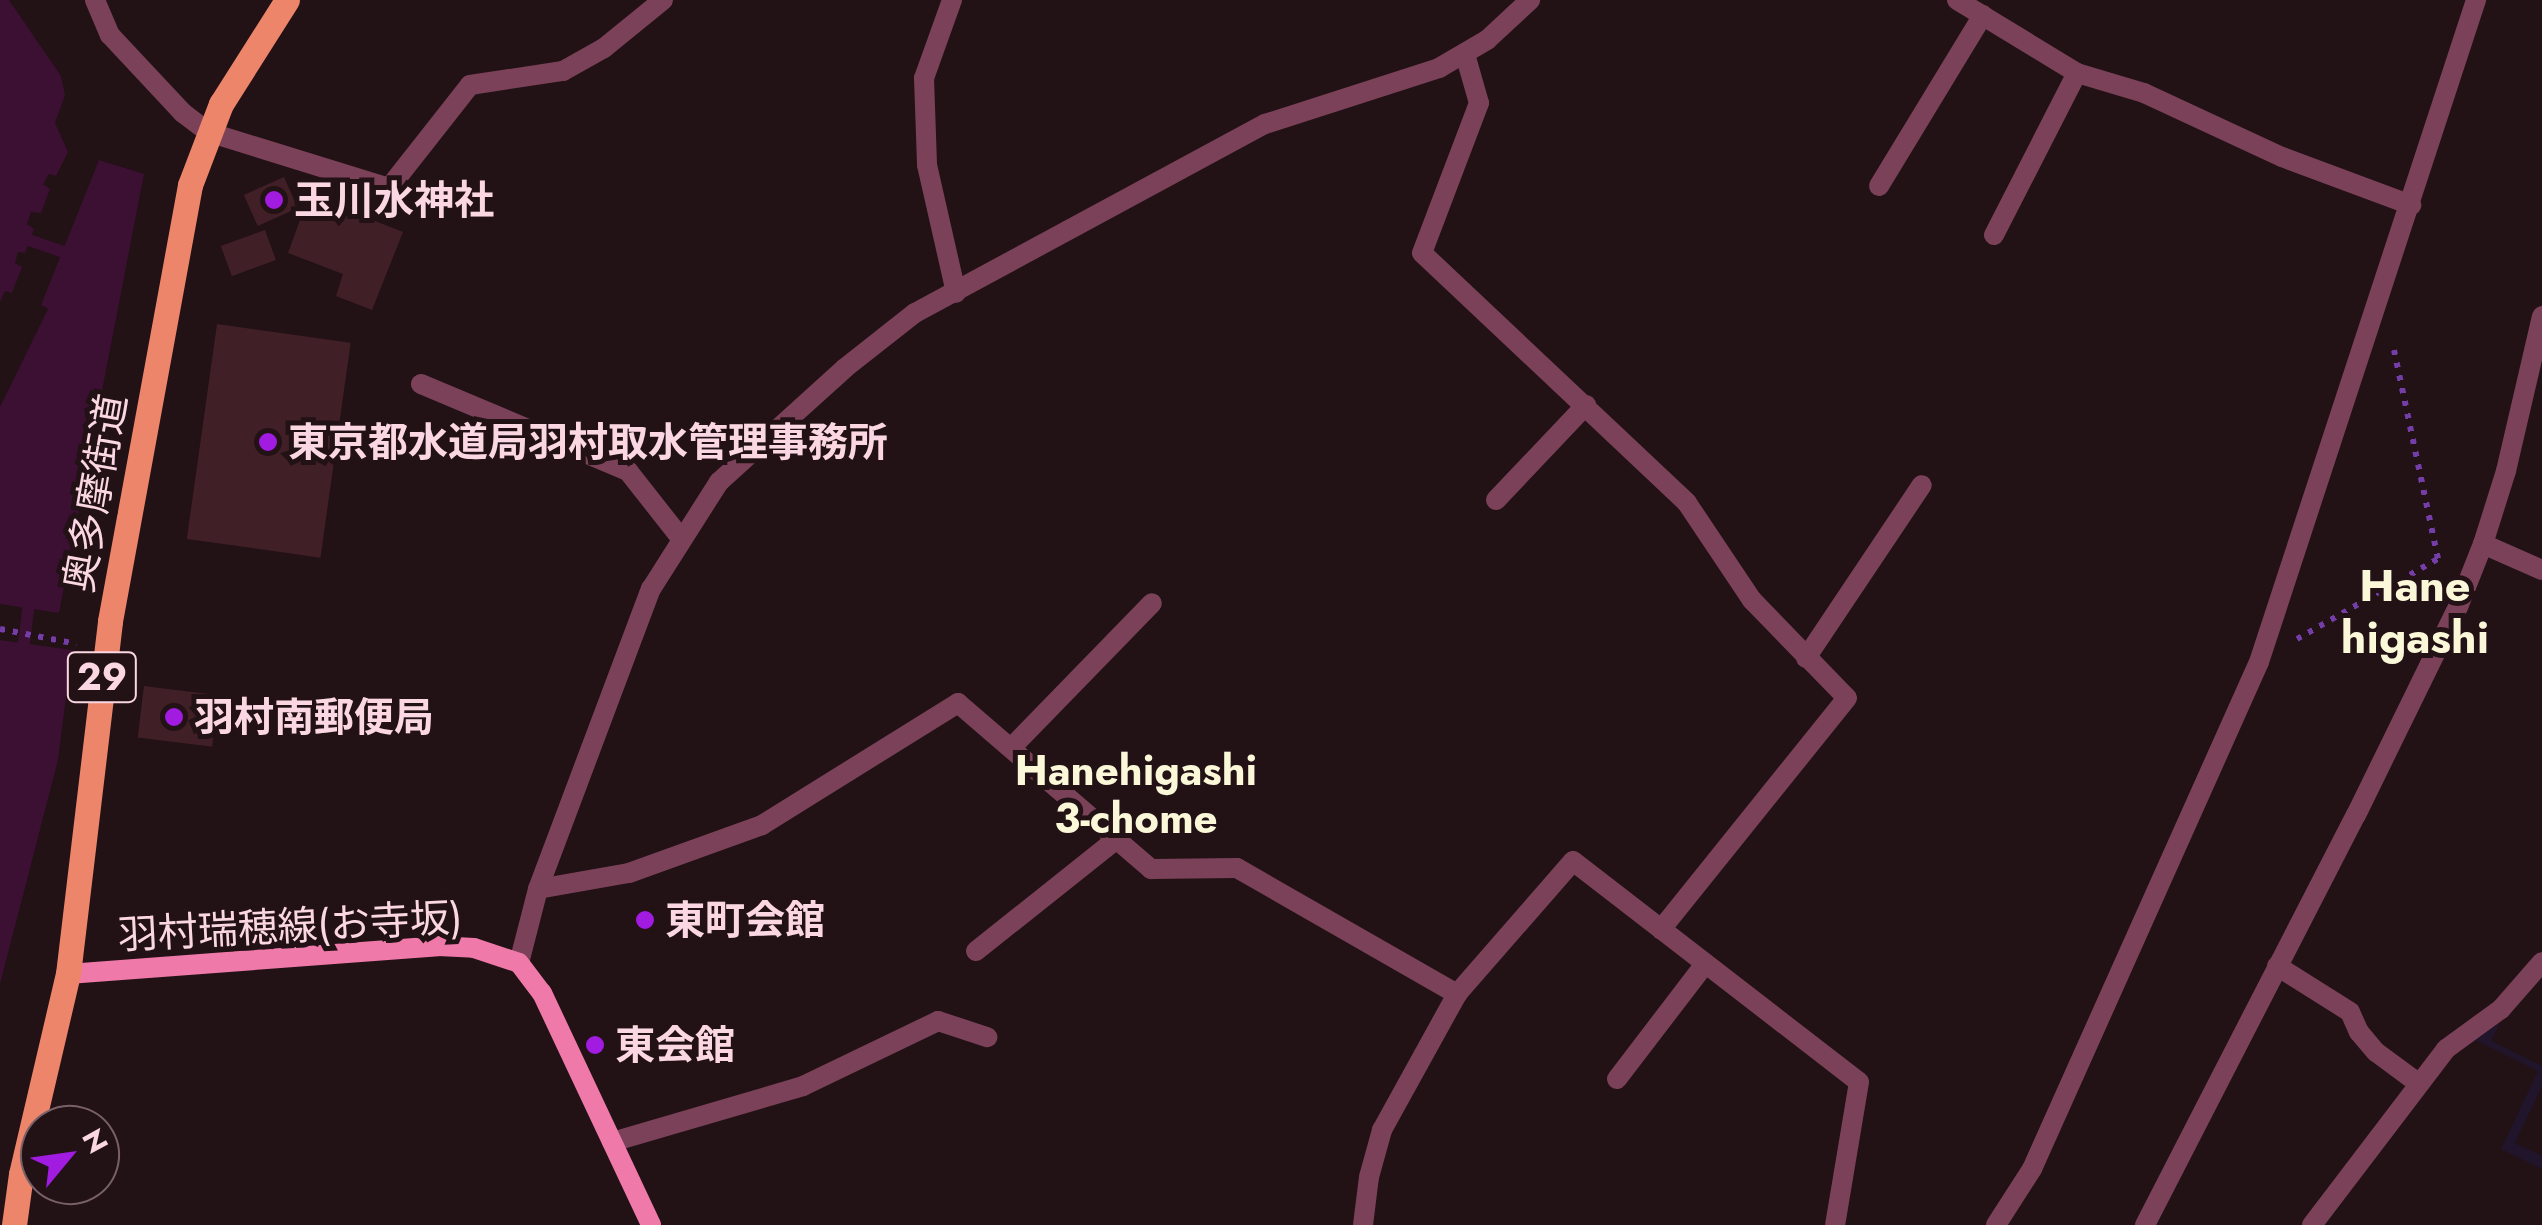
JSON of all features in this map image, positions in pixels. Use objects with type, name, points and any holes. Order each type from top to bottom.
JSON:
[{"type":"main road","name":"29","points":[[208,132],[254,45],[287,0]]},
{"type":"main road","name":"奥多摩街道","points":[[14,1225],[21,1174],[68,974],[110,621],[190,185],[208,132]]},
{"type":"main road","name":"羽村瑞穂線(お寺坂)","points":[[68,974],[438,946],[474,948],[519,963],[542,992],[651,1225]]},
{"type":"street","points":[[96,0],[110,35],[183,113],[208,132],[389,188],[470,85],[563,71],[604,48],[663,0]]},
{"type":"street","points":[[952,0],[924,78],[927,165],[956,293]]},
{"type":"street","points":[[519,963],[538,889],[651,589],[680,537],[718,482],[845,368],[915,312],[1265,124],[1438,68],[1465,54],[1530,0]]},
{"type":"street","points":[[1957,0],[2077,72],[2144,94],[2282,157],[2412,205]]},
{"type":"street","points":[[1996,1225],[2032,1169],[2259,662],[2412,205],[2476,0]]},
{"type":"street","points":[[1879,186],[1982,15]]},
{"type":"street","points":[[1465,54],[1479,104],[1422,253],[1687,503],[1752,600],[1847,698],[1662,929]]},
{"type":"street","points":[[1994,235],[2077,72]]},
{"type":"street","points":[[2145,1225],[2458,606],[2506,471],[2542,316]]},
{"type":"street","points":[[421,384],[628,471],[680,537]]},
{"type":"street","points":[[1496,500],[1586,405]]},
{"type":"street","points":[[1806,658],[1922,485]]},
{"type":"street","points":[[2483,544],[2542,570]]},
{"type":"street","points":[[1011,748],[1152,603]]},
{"type":"street","points":[[538,889],[629,874],[762,825],[958,703],[1151,869],[1237,868],[1457,994]]},
{"type":"street","points":[[976,951],[1117,839]]},
{"type":"street","points":[[1365,1224],[1369,1176],[1382,1130],[1457,994],[1573,861],[1859,1082],[1835,1225]]},
{"type":"street","points":[[2312,1225],[2454,1040],[2501,1008],[2542,962]]},
{"type":"street","points":[[1617,1079],[1704,964]]},
{"type":"street","points":[[2276,966],[2350,1012],[2358,1032],[2376,1052],[2418,1083]]},
{"type":"street","points":[[612,1142],[803,1086],[938,1021],[987,1037]]},
{"type":"path","points":[[2393,346],[2438,559]]},
{"type":"path","points":[[2283,648],[2446,555]]},
{"type":"path","points":[[0,629],[77,643]]},
{"type":"shaded area","points":[[0,0],[9,0],[61,76],[65,95],[55,123],[68,152],[56,176],[49,174],[43,184],[50,189],[41,213],[31,212],[27,224],[34,229],[25,253],[18,252],[15,263],[22,267],[12,293],[5,291],[0,302]]},
{"type":"shaded area","points":[[99,160],[144,174],[59,613],[0,604],[0,407],[48,309],[41,305]]},
{"type":"shaded area","points":[[0,640],[72,650],[58,760],[0,984]]},
{"type":"shaded area","points":[[2500,1023],[2491,1041],[2542,1066],[2542,1086],[2515,1143],[2542,1156],[2542,1169],[2501,1149],[2538,1071],[2475,1040]]},
{"type":"building","points":[[284,177],[298,208],[258,226],[244,195]]},
{"type":"building","points":[[309,195],[403,232],[372,310],[336,296],[343,274],[288,253]]},
{"type":"building","points":[[265,230],[276,260],[232,276],[221,246]]},
{"type":"building","name":"東京都水道局羽村取水管理事務所","points":[[217,324],[351,343],[320,558],[187,539]]},
{"type":"building","points":[[144,686],[218,695],[212,747],[138,738]]},
{"type":"waterway","points":[[0,230],[78,257]]},
{"type":"waterway","points":[[22,659],[30,594]]},
{"type":"place","name":"玉川水神社","points":[[274,200]]},
{"type":"place","name":"東京都水道局羽村取水管理事務所","points":[[268,442]]},
{"type":"place","name":"羽村南郵便局","points":[[174,717]]},
{"type":"place","name":"東町会館","points":[[645,920]]},
{"type":"place","name":"東会館","points":[[595,1045]]},
{"type":"district","name":"Hane higashi","points":[[2415,612]]},
{"type":"district","name":"Hanehigashi 3-chome","points":[[1136,795]]}]
